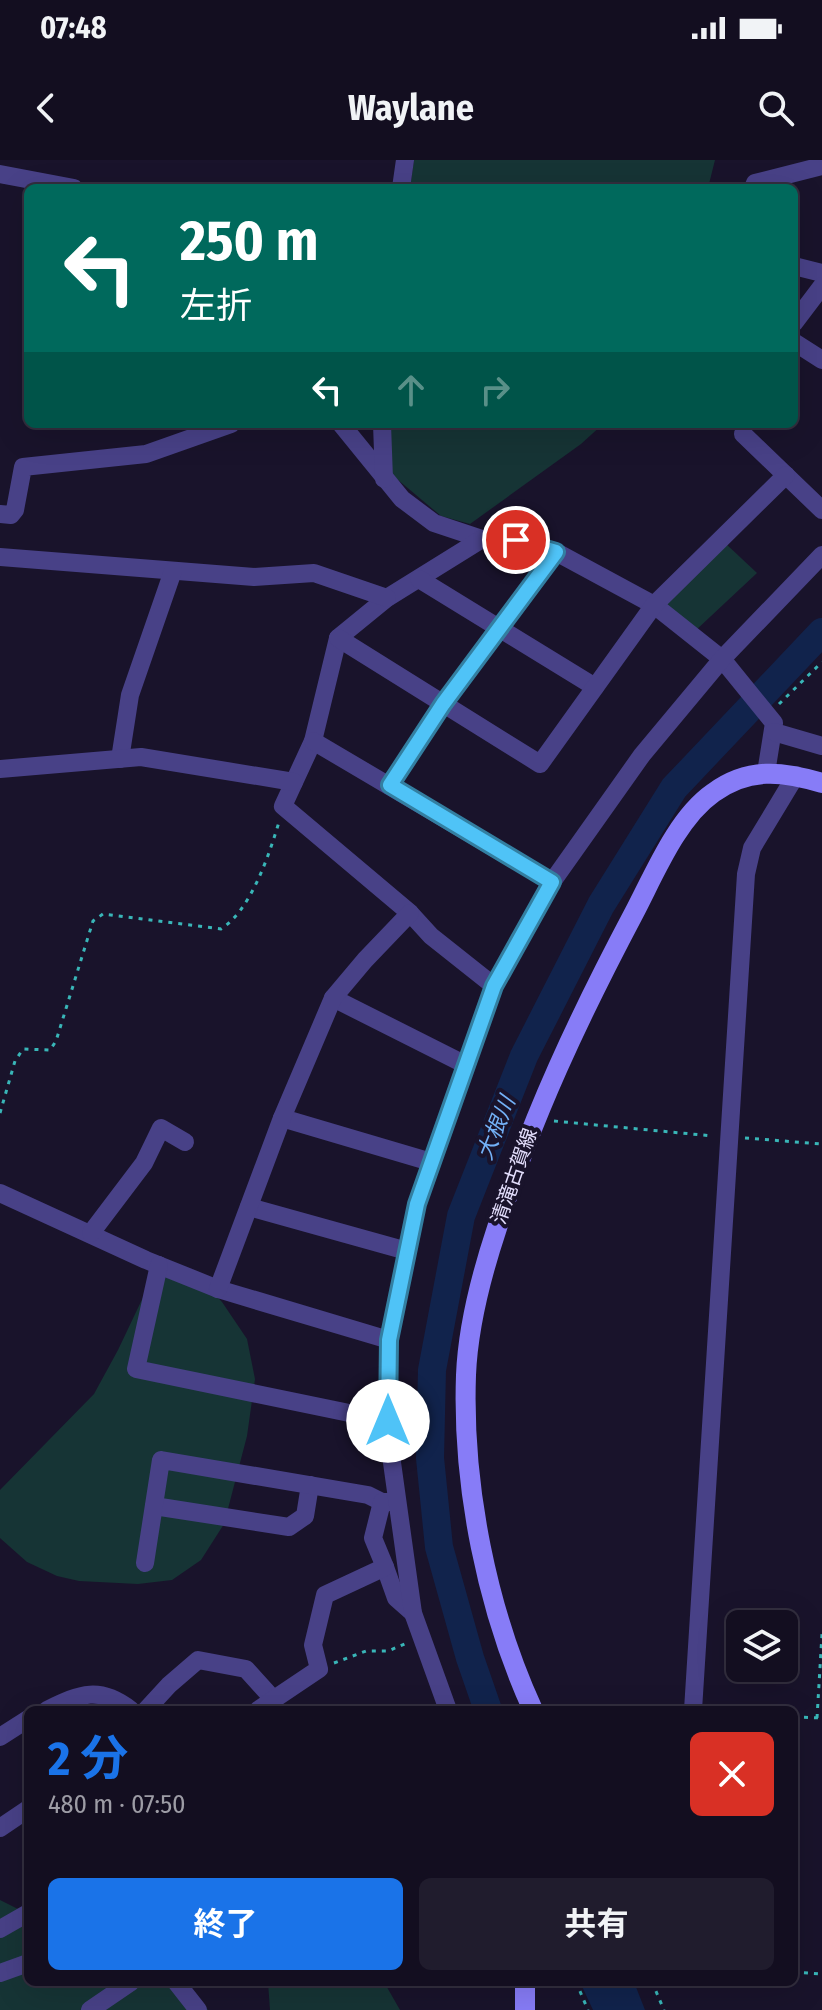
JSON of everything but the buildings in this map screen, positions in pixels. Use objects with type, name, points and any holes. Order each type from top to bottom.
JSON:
[{"type":"main road","name":"清滝古賀線","points":[[531,1706],[512,1664],[496,1611],[476,1511],[466,1399],[470,1331],[511,1181],[534,1119],[616,947],[685,823],[713,792],[748,775],[796,775],[822,783]]},
{"type":"main road","points":[[525,1986],[525,2010]]},
{"type":"street","points":[[402,184],[405,160]]},
{"type":"street","points":[[755,184],[822,166]]},
{"type":"street","points":[[0,174],[53,184]]},
{"type":"street","points":[[798,267],[822,273]]},
{"type":"street","points":[[798,318],[822,286]]},
{"type":"street","points":[[798,345],[822,360]]},
{"type":"street","points":[[0,514],[11,515],[15,510],[23,467],[146,454],[220,428]]},
{"type":"street","points":[[344,428],[384,479],[414,510],[434,523],[482,539],[516,540],[556,552],[654,605],[724,662],[770,720],[822,746]]},
{"type":"street","points":[[382,428],[384,479]]},
{"type":"street","points":[[743,434],[822,510]]},
{"type":"street","points":[[338,638],[540,764],[654,605],[786,475]]},
{"type":"street","points":[[482,539],[387,598],[338,638],[313,741],[283,806],[410,913],[431,936],[494,986]]},
{"type":"street","points":[[390,785],[443,704],[556,552]]},
{"type":"street","points":[[447,1706],[413,1613],[389,1502],[389,1340],[417,1204],[494,986],[552,882],[642,755],[822,555]]},
{"type":"street","points":[[0,557],[254,577],[314,573],[387,598]]},
{"type":"street","points":[[120,759],[130,695],[173,571]]},
{"type":"street","points":[[419,579],[595,687]]},
{"type":"street","points":[[766,773],[770,720]]},
{"type":"street","points":[[313,741],[552,882]]},
{"type":"street","points":[[0,769],[141,757],[294,782]]},
{"type":"street","points":[[693,1706],[746,874],[752,848],[796,775]]},
{"type":"street","points":[[218,1289],[282,1118],[333,998],[410,913]]},
{"type":"street","points":[[333,998],[466,1065]]},
{"type":"street","points":[[282,1118],[431,1162]]},
{"type":"street","points":[[91,1233],[144,1163],[161,1128],[185,1142]]},
{"type":"street","points":[[0,1193],[218,1289],[389,1340]]},
{"type":"street","points":[[249,1207],[407,1251]]},
{"type":"street","points":[[159,1265],[136,1369],[388,1421]]},
{"type":"street","points":[[145,1563],[161,1460],[368,1495],[389,1502]]},
{"type":"street","points":[[154,1506],[289,1527],[305,1516],[310,1485]]},
{"type":"street","points":[[389,1502],[373,1538],[396,1598],[413,1613]]},
{"type":"street","points":[[150,1706],[198,1660],[246,1669],[266,1705],[319,1669],[313,1645],[325,1595],[385,1567]]},
{"type":"street","points":[[55,1706],[69,1699],[103,1693],[126,1706]]},
{"type":"street","points":[[0,1737],[24,1722]]},
{"type":"street","points":[[0,1828],[24,1812]]},
{"type":"street","points":[[0,1929],[24,1915]]},
{"type":"street","points":[[0,1973],[24,1964]]},
{"type":"street","points":[[90,2010],[125,1986]]},
{"type":"street","points":[[179,1986],[198,2010]]},
{"type":"path","points":[[770,720],[777,707],[822,662]]},
{"type":"path","points":[[0,1113],[15,1061],[23,1049],[50,1050],[56,1041],[93,921],[103,914],[221,929],[234,920],[268,859],[283,806]]},
{"type":"path","points":[[534,1119],[822,1144]]},
{"type":"path","points":[[798,1717],[820,1718],[822,1634]]},
{"type":"path","points":[[319,1669],[366,1651],[388,1651],[422,1637]]},
{"type":"path","points":[[798,1972],[822,1974]]},
{"type":"path","points":[[578,1986],[588,2010]]},
{"type":"path","points":[[654,1986],[664,2010]]},
{"type":"green space","points":[[414,160],[715,160],[709,184],[411,184]]},
{"type":"green space","points":[[390,428],[599,428],[470,524],[441,516],[391,474]]},
{"type":"green space","points":[[725,543],[757,573],[695,631],[664,605]]},
{"type":"green space","points":[[167,1273],[203,1282],[222,1302],[247,1339],[255,1379],[247,1436],[224,1524],[201,1560],[172,1580],[138,1584],[79,1581],[57,1576],[27,1562],[0,1538],[0,1490],[94,1394],[146,1291]]},
{"type":"green space","points":[[0,1900],[24,1912],[24,1986],[186,1986],[208,2010],[0,2010]]},
{"type":"green space","points":[[268,1986],[386,1986],[400,2010],[270,2010]]},
{"type":"water","points":[[582,1986],[636,1986],[645,2010],[593,2010]]},
{"type":"waterway","name":"大根川","points":[[487,1706],[439,1547],[430,1458],[432,1370],[461,1216],[524,1056],[601,905],[674,788],[822,632]]},
{"type":"route","points":[[388,1421],[389,1340],[417,1204],[494,986],[552,882],[390,785],[443,704],[556,552],[516,540]]}]
